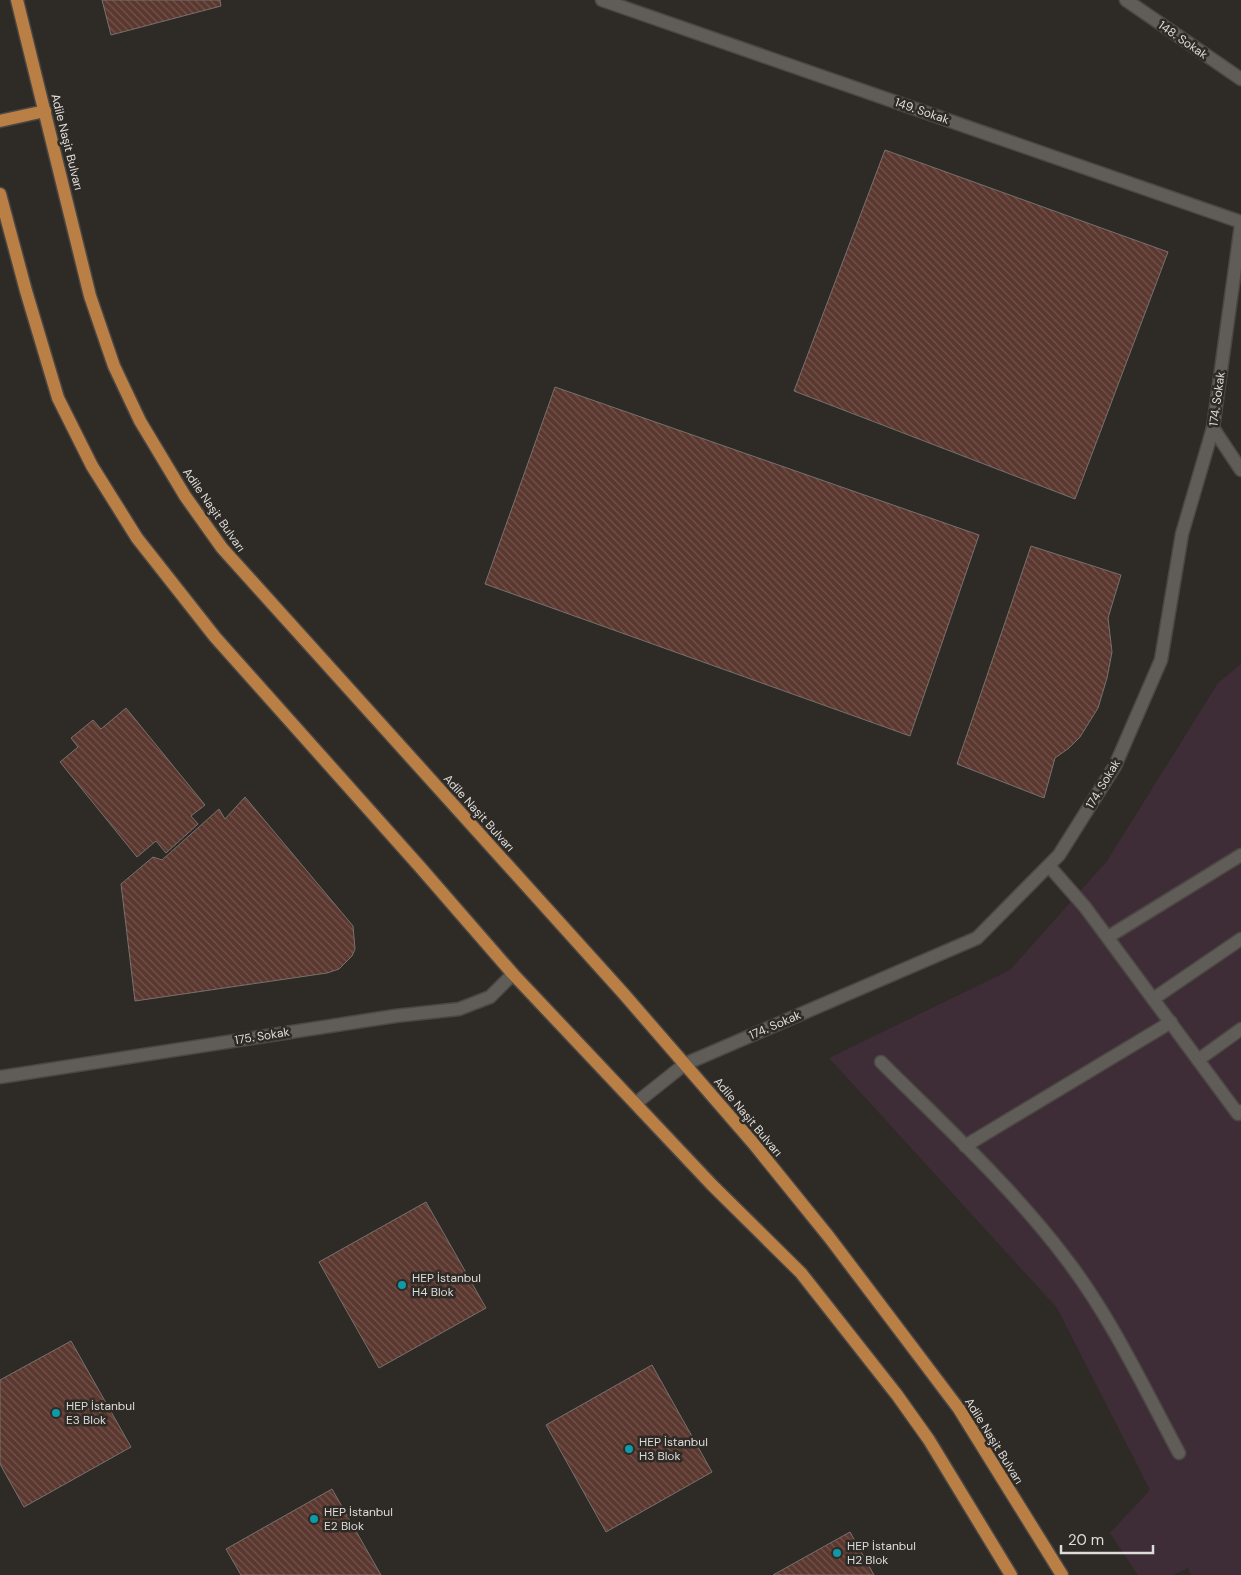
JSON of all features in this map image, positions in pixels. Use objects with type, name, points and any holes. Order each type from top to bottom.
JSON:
[{"type":"main road","name":"Adile Naşit Bulvarı","points":[[17,0],[90,296],[114,366],[140,421],[185,496],[222,548],[685,1064],[753,1143],[829,1237],[958,1410],[1062,1575]]},
{"type":"main road","points":[[0,122],[45,111]]},
{"type":"main road","points":[[0,194],[26,291],[58,398],[92,466],[137,538],[215,637],[513,974],[712,1185],[801,1273],[897,1395],[929,1440],[1011,1575]]},
{"type":"street","name":"149. Sokak","points":[[602,0],[1241,223]]},
{"type":"street","name":"148. Sokak","points":[[1126,0],[1241,79]]},
{"type":"street","name":"174. Sokak","points":[[636,1103],[685,1064],[977,938],[1059,854],[1115,766],[1161,660],[1182,534],[1213,428],[1241,223]]},
{"type":"street","points":[[1213,428],[1241,470]]},
{"type":"street","points":[[1108,937],[1241,855]]},
{"type":"street","points":[[1049,866],[1108,937],[1238,1114],[1241,1111]]},
{"type":"street","points":[[1153,999],[1241,939]]},
{"type":"street","name":"175. Sokak","points":[[0,1077],[395,1016],[459,1009],[490,997],[513,974]]},
{"type":"street","points":[[966,1146],[1171,1022]]},
{"type":"street","points":[[1198,1060],[1241,1029]]},
{"type":"street","points":[[881,1062],[966,1146],[1033,1217],[1085,1285],[1102,1311],[1179,1453]]},
{"type":"shaded area","points":[[1241,664],[1241,1575],[1191,1575],[1188,1568],[1173,1575],[1138,1575],[1110,1533],[1150,1490],[1057,1308],[829,1058],[1010,970],[1107,861],[1218,683]]},
{"type":"building","points":[[102,0],[220,0],[221,6],[111,35]]},
{"type":"building","points":[[885,150],[1168,252],[1075,499],[794,391]]},
{"type":"building","points":[[555,387],[979,535],[910,736],[485,584]]},
{"type":"building","points":[[1031,546],[1121,575],[1108,618],[1112,652],[1098,708],[1080,737],[1055,758],[1044,798],[957,764]]},
{"type":"building","points":[[126,708],[205,805],[191,816],[198,824],[166,853],[156,841],[137,857],[60,762],[78,747],[71,738],[93,720],[101,729]]},
{"type":"building","points":[[245,797],[353,926],[355,949],[352,956],[339,969],[327,973],[135,1001],[121,884],[153,857],[162,860],[219,809],[225,819]]},
{"type":"building","name":"HEP İstanbul H4 Blok","points":[[426,1202],[486,1308],[379,1368],[319,1262]]},
{"type":"building","name":"HEP İstanbul E3 Blok","points":[[71,1341],[131,1447],[24,1507],[0,1464],[0,1380]]},
{"type":"building","name":"HEP İstanbul H3 Blok","points":[[652,1365],[712,1472],[606,1532],[546,1425]]},
{"type":"building","name":"HEP İstanbul E2 Blok","points":[[332,1489],[381,1575],[241,1575],[226,1549]]},
{"type":"building","name":"HEP İstanbul H2 Blok","points":[[850,1532],[874,1575],[773,1575]]},
{"type":"place","name":"HEP İstanbul H4 Blok","points":[[402,1285]]},
{"type":"place","name":"HEP İstanbul E3 Blok","points":[[56,1413]]},
{"type":"place","name":"HEP İstanbul H3 Blok","points":[[629,1449]]},
{"type":"place","name":"HEP İstanbul E2 Blok","points":[[314,1519]]},
{"type":"place","name":"HEP İstanbul H2 Blok","points":[[837,1553]]}]
